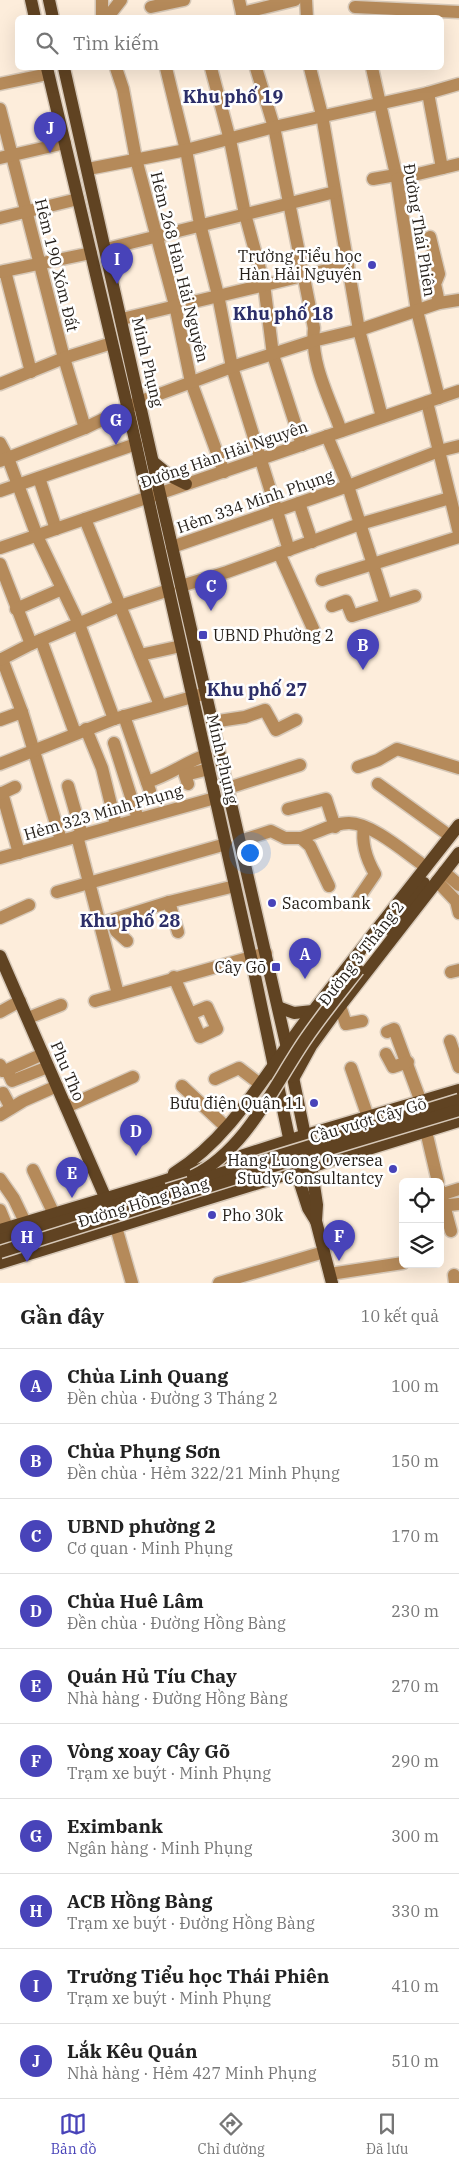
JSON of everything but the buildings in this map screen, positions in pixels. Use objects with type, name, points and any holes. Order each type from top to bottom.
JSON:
[{"type":"main road","points":[[31,0],[34,15]]},
{"type":"main road","points":[[49,0],[52,15]]},
{"type":"main road","name":"Minh Phụng","points":[[64,70],[141,401],[153,462],[154,496],[168,590],[251,957],[289,1140],[296,1171],[308,1208],[316,1221],[331,1279]]},
{"type":"main road","name":"Minh Phụng","points":[[47,71],[136,444],[172,547],[294,1077],[312,1166],[317,1205],[316,1221]]},
{"type":"main road","points":[[153,462],[170,476],[186,484]]},
{"type":"main road","name":"Đường 3 Tháng 2","points":[[273,1064],[426,867],[454,837],[459,825]]},
{"type":"main road","name":"Cầu vượt Cây Gõ","points":[[162,1187],[202,1172],[222,1157],[242,1135],[322,1016],[454,837]]},
{"type":"main road","name":"Đường 3 Tháng 2","points":[[294,1077],[308,1051],[340,1006],[459,853]]},
{"type":"main road","name":"Phu Tho","points":[[0,956],[106,1199]]},
{"type":"main road","points":[[278,1007],[294,1013],[313,1011]]},
{"type":"main road","points":[[269,1043],[296,1051],[308,1051]]},
{"type":"main road","points":[[162,1187],[215,1141],[260,1084],[273,1064]]},
{"type":"main road","points":[[306,1135],[366,1112],[420,1102],[459,1090]]},
{"type":"main road","name":"Cầu vượt Cây Gõ","points":[[0,1240],[162,1187],[459,1100]]},
{"type":"main road","name":"Cầu vượt Cây Gõ","points":[[0,1252],[459,1110]]},
{"type":"main road","points":[[312,1166],[459,1121]]},
{"type":"main road","name":"Đường Hồng Bàng","points":[[4,1228],[106,1199],[162,1187],[211,1166],[306,1135]]},
{"type":"main road","points":[[211,1166],[216,1170],[222,1181],[220,1195]]},
{"type":"main road","name":"Đường Hồng Bàng","points":[[0,1263],[312,1166]]},
{"type":"street","points":[[102,0],[102,15]]},
{"type":"street","points":[[109,15],[121,0]]},
{"type":"street","points":[[151,8],[184,0]]},
{"type":"street","points":[[242,10],[295,0]]},
{"type":"street","points":[[306,0],[307,15]]},
{"type":"street","points":[[355,8],[419,14],[441,5],[459,12]]},
{"type":"street","name":"Hẻm 268 Hàn Hải Nguyên","points":[[117,70],[123,89],[136,159],[175,305],[191,382],[224,472]]},
{"type":"street","points":[[166,70],[186,150],[200,224],[218,295],[232,367],[277,510],[284,552],[315,632]]},
{"type":"street","points":[[212,70],[230,140],[245,214],[264,284],[273,355],[302,445]]},
{"type":"street","points":[[257,70],[274,127],[290,204],[314,328],[312,342],[314,355],[341,431]]},
{"type":"street","points":[[311,70],[322,115],[359,330],[382,417]]},
{"type":"street","name":"Đường Thái Phiên","points":[[372,70],[396,177],[439,451],[453,493],[459,532]]},
{"type":"street","points":[[0,84],[47,71]]},
{"type":"street","points":[[88,169],[230,140],[322,115],[428,93],[459,84]]},
{"type":"street","points":[[428,93],[442,168]]},
{"type":"street","name":"Hẻm 190 Xóm Đất","points":[[0,109],[6,156],[27,211],[64,358],[85,428]]},
{"type":"street","points":[[6,156],[65,144]]},
{"type":"street","points":[[373,179],[396,177],[459,164]]},
{"type":"street","points":[[106,249],[200,224],[335,192]]},
{"type":"street","points":[[0,218],[78,199]]},
{"type":"street","points":[[430,237],[440,274],[435,284],[439,303]]},
{"type":"street","points":[[31,372],[2,271],[91,253]]},
{"type":"street","points":[[122,319],[348,265]]},
{"type":"street","points":[[4,459],[85,428],[141,401],[232,367],[312,342],[359,330],[439,303],[459,300]]},
{"type":"street","points":[[0,384],[64,358],[112,343]]},
{"type":"street","name":"Đường Hàn Hải Nguyên","points":[[0,548],[459,391]]},
{"type":"street","points":[[327,436],[348,486],[386,605]]},
{"type":"street","points":[[0,443],[4,459],[18,485],[37,536],[79,624],[149,787],[158,779],[186,762],[206,755]]},
{"type":"street","points":[[0,491],[136,444]]},
{"type":"street","name":"Hẻm 334 Minh Phụng","points":[[172,547],[348,486],[439,451],[459,446]]},
{"type":"street","points":[[39,478],[56,529]]},
{"type":"street","points":[[181,586],[227,572],[453,493]]},
{"type":"street","points":[[300,503],[312,542]]},
{"type":"street","points":[[84,520],[160,705]]},
{"type":"street","points":[[322,580],[459,537]]},
{"type":"street","points":[[0,564],[16,608],[36,642],[80,731],[102,768],[116,825]]},
{"type":"street","points":[[16,608],[62,589]]},
{"type":"street","points":[[61,840],[22,712],[1,659],[120,606],[168,590]]},
{"type":"street","points":[[332,606],[346,601],[352,616],[415,596]]},
{"type":"street","points":[[140,655],[181,646]]},
{"type":"street","points":[[0,764],[119,717],[206,693]]},
{"type":"street","points":[[212,722],[265,710],[276,730],[296,720]]},
{"type":"street","points":[[0,720],[22,712]]},
{"type":"street","points":[[114,743],[138,819]]},
{"type":"street","points":[[358,767],[378,760],[397,749],[459,768]]},
{"type":"street","points":[[228,788],[300,765]]},
{"type":"street","points":[[188,784],[185,775],[209,769]]},
{"type":"street","points":[[378,784],[454,837]]},
{"type":"street","points":[[68,786],[89,882],[106,922],[118,994]]},
{"type":"street","points":[[15,787],[1,794],[19,853]]},
{"type":"street","name":"Hẻm 323 Minh Phụng","points":[[0,858],[215,798]]},
{"type":"street","points":[[288,809],[326,799],[335,826]]},
{"type":"street","points":[[240,841],[271,831],[285,838],[302,838],[347,823],[376,832],[426,867]]},
{"type":"street","points":[[358,899],[375,874],[367,861],[362,837],[364,828]]},
{"type":"street","points":[[302,838],[310,846],[329,886]]},
{"type":"street","points":[[57,892],[226,844]]},
{"type":"street","points":[[441,877],[459,885]]},
{"type":"street","points":[[441,877],[456,901],[459,913]]},
{"type":"street","points":[[106,922],[169,902],[235,886]]},
{"type":"street","points":[[169,902],[178,932]]},
{"type":"street","points":[[0,918],[29,905]]},
{"type":"street","points":[[106,922],[128,941]]},
{"type":"street","points":[[95,1000],[266,953]]},
{"type":"street","points":[[174,977],[190,1014]]},
{"type":"street","points":[[0,1012],[20,1001]]},
{"type":"street","points":[[28,1018],[61,1005]]},
{"type":"street","points":[[340,1006],[346,1024],[362,1021]]},
{"type":"street","points":[[386,1032],[394,1029],[408,1062],[420,1102]]},
{"type":"street","points":[[450,1040],[459,1067]]},
{"type":"street","points":[[43,1054],[4,1068],[12,1081],[48,1066]]},
{"type":"street","points":[[386,1054],[393,1067],[408,1062]]},
{"type":"street","points":[[215,1079],[239,1068],[260,1084]]},
{"type":"street","points":[[351,1068],[366,1112]]},
{"type":"street","points":[[66,1107],[133,1077]]},
{"type":"street","points":[[0,1094],[3,1093],[5,1112],[57,1086]]},
{"type":"street","points":[[182,1086],[226,1127]]},
{"type":"street","points":[[426,1131],[437,1178]]},
{"type":"street","points":[[33,1170],[54,1214]]},
{"type":"street","points":[[0,1179],[14,1199],[25,1222]]},
{"type":"street","points":[[444,1196],[459,1189]]},
{"type":"street","points":[[444,1199],[459,1204]]},
{"type":"street","points":[[444,1206],[450,1222]]},
{"type":"street","points":[[0,1210],[4,1228]]},
{"type":"street","points":[[116,1227],[132,1283]]},
{"type":"street","points":[[221,1283],[324,1252]]},
{"type":"street","points":[[331,1279],[399,1264]]},
{"type":"place","name":"Lắk Kêu Quán","points":[[50,153]]},
{"type":"place","name":"Trường Tiểu học Hàn Hải Nguyên","points":[[372,265]]},
{"type":"place","name":"Trường Tiểu học Thái Phiên","points":[[117,284]]},
{"type":"place","name":"Eximbank","points":[[116,445]]},
{"type":"place","name":"UBND phường 2","points":[[211,611]]},
{"type":"place","name":"UBND Phường 2","points":[[203,635]]},
{"type":"place","name":"Chùa Phụng Sơn","points":[[363,670]]},
{"type":"place","name":"Sacombank","points":[[272,903]]},
{"type":"place","name":"Cây Gõ","points":[[276,967]]},
{"type":"place","name":"Chùa Linh Quang","points":[[305,979]]},
{"type":"place","name":"Bưu điện Quận 11","points":[[314,1103]]},
{"type":"place","name":"Chùa Huê Lâm","points":[[136,1156]]},
{"type":"place","name":"Hang Luong Oversea Study Consultantcy","points":[[393,1169]]},
{"type":"place","name":"Quán Hủ Tíu Chay","points":[[72,1198]]},
{"type":"place","name":"Pho 30k","points":[[212,1215]]},
{"type":"place","name":"Vòng xoay Cây Gõ","points":[[339,1261]]},
{"type":"place","name":"ACB Hồng Bàng","points":[[27,1262]]},
{"type":"district","name":"Khu phố 19","points":[[233,96]]},
{"type":"district","name":"Khu phố 18","points":[[283,313]]},
{"type":"district","name":"Khu phố 27","points":[[257,689]]},
{"type":"district","name":"Khu phố 28","points":[[130,920]]}]
